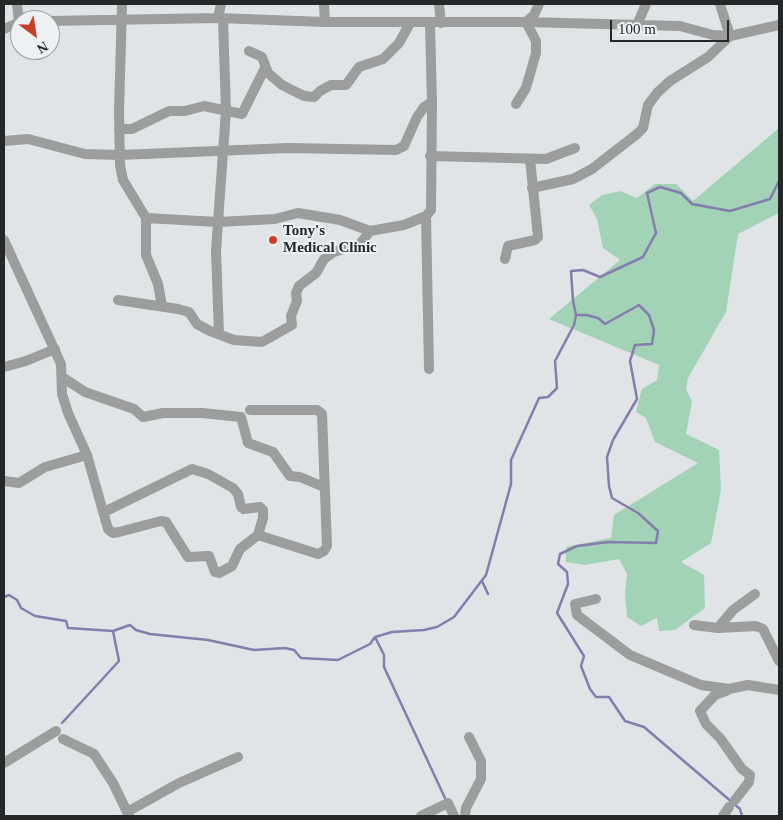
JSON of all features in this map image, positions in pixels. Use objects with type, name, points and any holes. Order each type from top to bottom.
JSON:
[{"type":"street","points":[[122,4],[119,130],[123,180],[146,218],[146,255],[158,284],[162,306]]},
{"type":"street","points":[[219,334],[216,252],[226,111],[220,4]]},
{"type":"street","points":[[324,4],[325,22]]},
{"type":"street","points":[[146,218],[218,222],[275,219],[298,213],[340,220],[370,230],[394,228],[426,216],[431,210],[430,156],[435,23],[439,4]]},
{"type":"street","points":[[526,22],[534,15],[539,4]]},
{"type":"street","points":[[637,25],[646,4]]},
{"type":"street","points":[[720,4],[730,36]]},
{"type":"street","points":[[60,21],[221,18],[325,22],[526,22],[680,26],[730,36],[779,25]]},
{"type":"street","points":[[516,104],[526,88],[536,53],[536,41],[526,22]]},
{"type":"street","points":[[265,68],[282,85],[304,96],[314,98],[320,91],[331,85],[346,85],[359,67],[384,59],[400,42],[410,23]]},
{"type":"street","points":[[532,188],[573,179],[592,169],[643,128],[648,105],[657,93],[675,78],[708,57],[730,36]]},
{"type":"street","points":[[119,130],[132,129],[169,111],[185,111],[204,106],[238,114],[245,112],[248,99],[265,68],[265,62],[262,57],[249,51]]},
{"type":"street","points":[[4,141],[28,139],[85,154],[120,155],[288,148],[396,150],[404,146],[417,117],[424,107],[432,102]]},
{"type":"street","points":[[430,156],[546,159],[575,148]]},
{"type":"street","points":[[505,259],[508,246],[535,240],[538,236],[530,159]]},
{"type":"street","points":[[426,216],[429,369]]},
{"type":"street","points":[[118,300],[189,312],[197,324],[219,334],[247,342],[262,342],[290,327],[299,286],[316,273],[324,259],[334,252],[360,244],[370,230]]},
{"type":"street","points":[[4,240],[62,364],[62,394],[68,413],[87,455],[108,529],[113,533],[161,521],[166,522],[188,557],[209,556],[215,572],[219,573],[232,566],[240,549],[258,535],[263,518],[263,510],[260,507],[244,510],[241,507],[238,494],[233,488],[208,474],[192,469],[104,512]]},
{"type":"street","points":[[4,367],[26,361],[55,349]]},
{"type":"street","points":[[62,378],[85,392],[134,409],[143,417],[163,413],[202,413],[240,418],[248,443],[272,452],[290,476],[300,477],[324,486]]},
{"type":"street","points":[[250,410],[317,410],[322,414],[324,424],[324,486],[327,546],[324,551],[318,554],[258,535]]},
{"type":"street","points":[[4,481],[19,483],[45,467],[87,455]]},
{"type":"street","points":[[718,628],[733,610],[755,594]]},
{"type":"street","points":[[596,599],[575,604],[577,615],[630,655],[701,685],[729,689]]},
{"type":"street","points":[[694,625],[718,628],[756,626],[763,630],[779,661]]},
{"type":"street","points":[[723,816],[750,782],[750,775],[742,769],[720,738],[706,724],[700,711],[716,695],[729,689],[748,685],[779,690]]},
{"type":"street","points":[[4,763],[56,731]]},
{"type":"street","points":[[465,816],[466,808],[480,779],[481,761],[469,737]]},
{"type":"street","points":[[63,739],[94,754],[113,783],[128,814],[179,784],[238,757]]},
{"type":"street","points":[[421,816],[448,803],[454,816]]},
{"type":"green space","points":[[779,128],[779,213],[738,234],[726,312],[688,378],[686,389],[692,402],[686,434],[719,450],[721,490],[711,543],[681,562],[704,575],[705,608],[675,630],[659,631],[657,618],[641,626],[627,617],[625,594],[627,574],[619,559],[585,565],[566,562],[566,547],[611,538],[614,515],[698,463],[655,442],[646,418],[636,412],[642,389],[657,380],[659,365],[549,319],[620,260],[603,248],[597,219],[589,205],[602,195],[620,191],[637,198],[655,184],[676,184],[693,201]]},
{"type":"waterway","points":[[445,798],[384,667],[384,655],[375,637],[392,632],[424,630],[437,627],[454,617],[486,575],[511,484],[511,460],[539,398],[548,397],[557,388],[555,361],[574,325],[576,315],[571,271],[583,270],[600,277],[643,257],[656,233],[647,193],[660,187],[681,193],[692,204],[730,211],[770,199],[779,181]]},
{"type":"waterway","points":[[576,315],[598,318],[605,324],[639,305],[649,315],[654,330],[652,344],[635,345],[630,361],[637,399],[613,440],[607,457],[609,486],[612,498],[638,513],[658,531],[656,543],[608,542],[577,546],[560,554],[558,564],[567,572],[568,584],[557,613],[584,656],[581,666],[590,689],[596,697],[609,697],[625,721],[644,727],[740,809],[742,816]]},
{"type":"waterway","points":[[482,581],[488,594]]},
{"type":"waterway","points":[[4,597],[9,595],[17,600],[21,608],[35,616],[66,621],[68,628],[113,631],[130,625],[136,630],[150,634],[208,640],[254,650],[285,648],[294,650],[301,658],[338,660],[370,644],[375,637]]},
{"type":"waterway","points":[[62,723],[119,661],[113,631]]},
{"type":"place","name":"Tony's Medical Clinic","points":[[273,240]]}]
